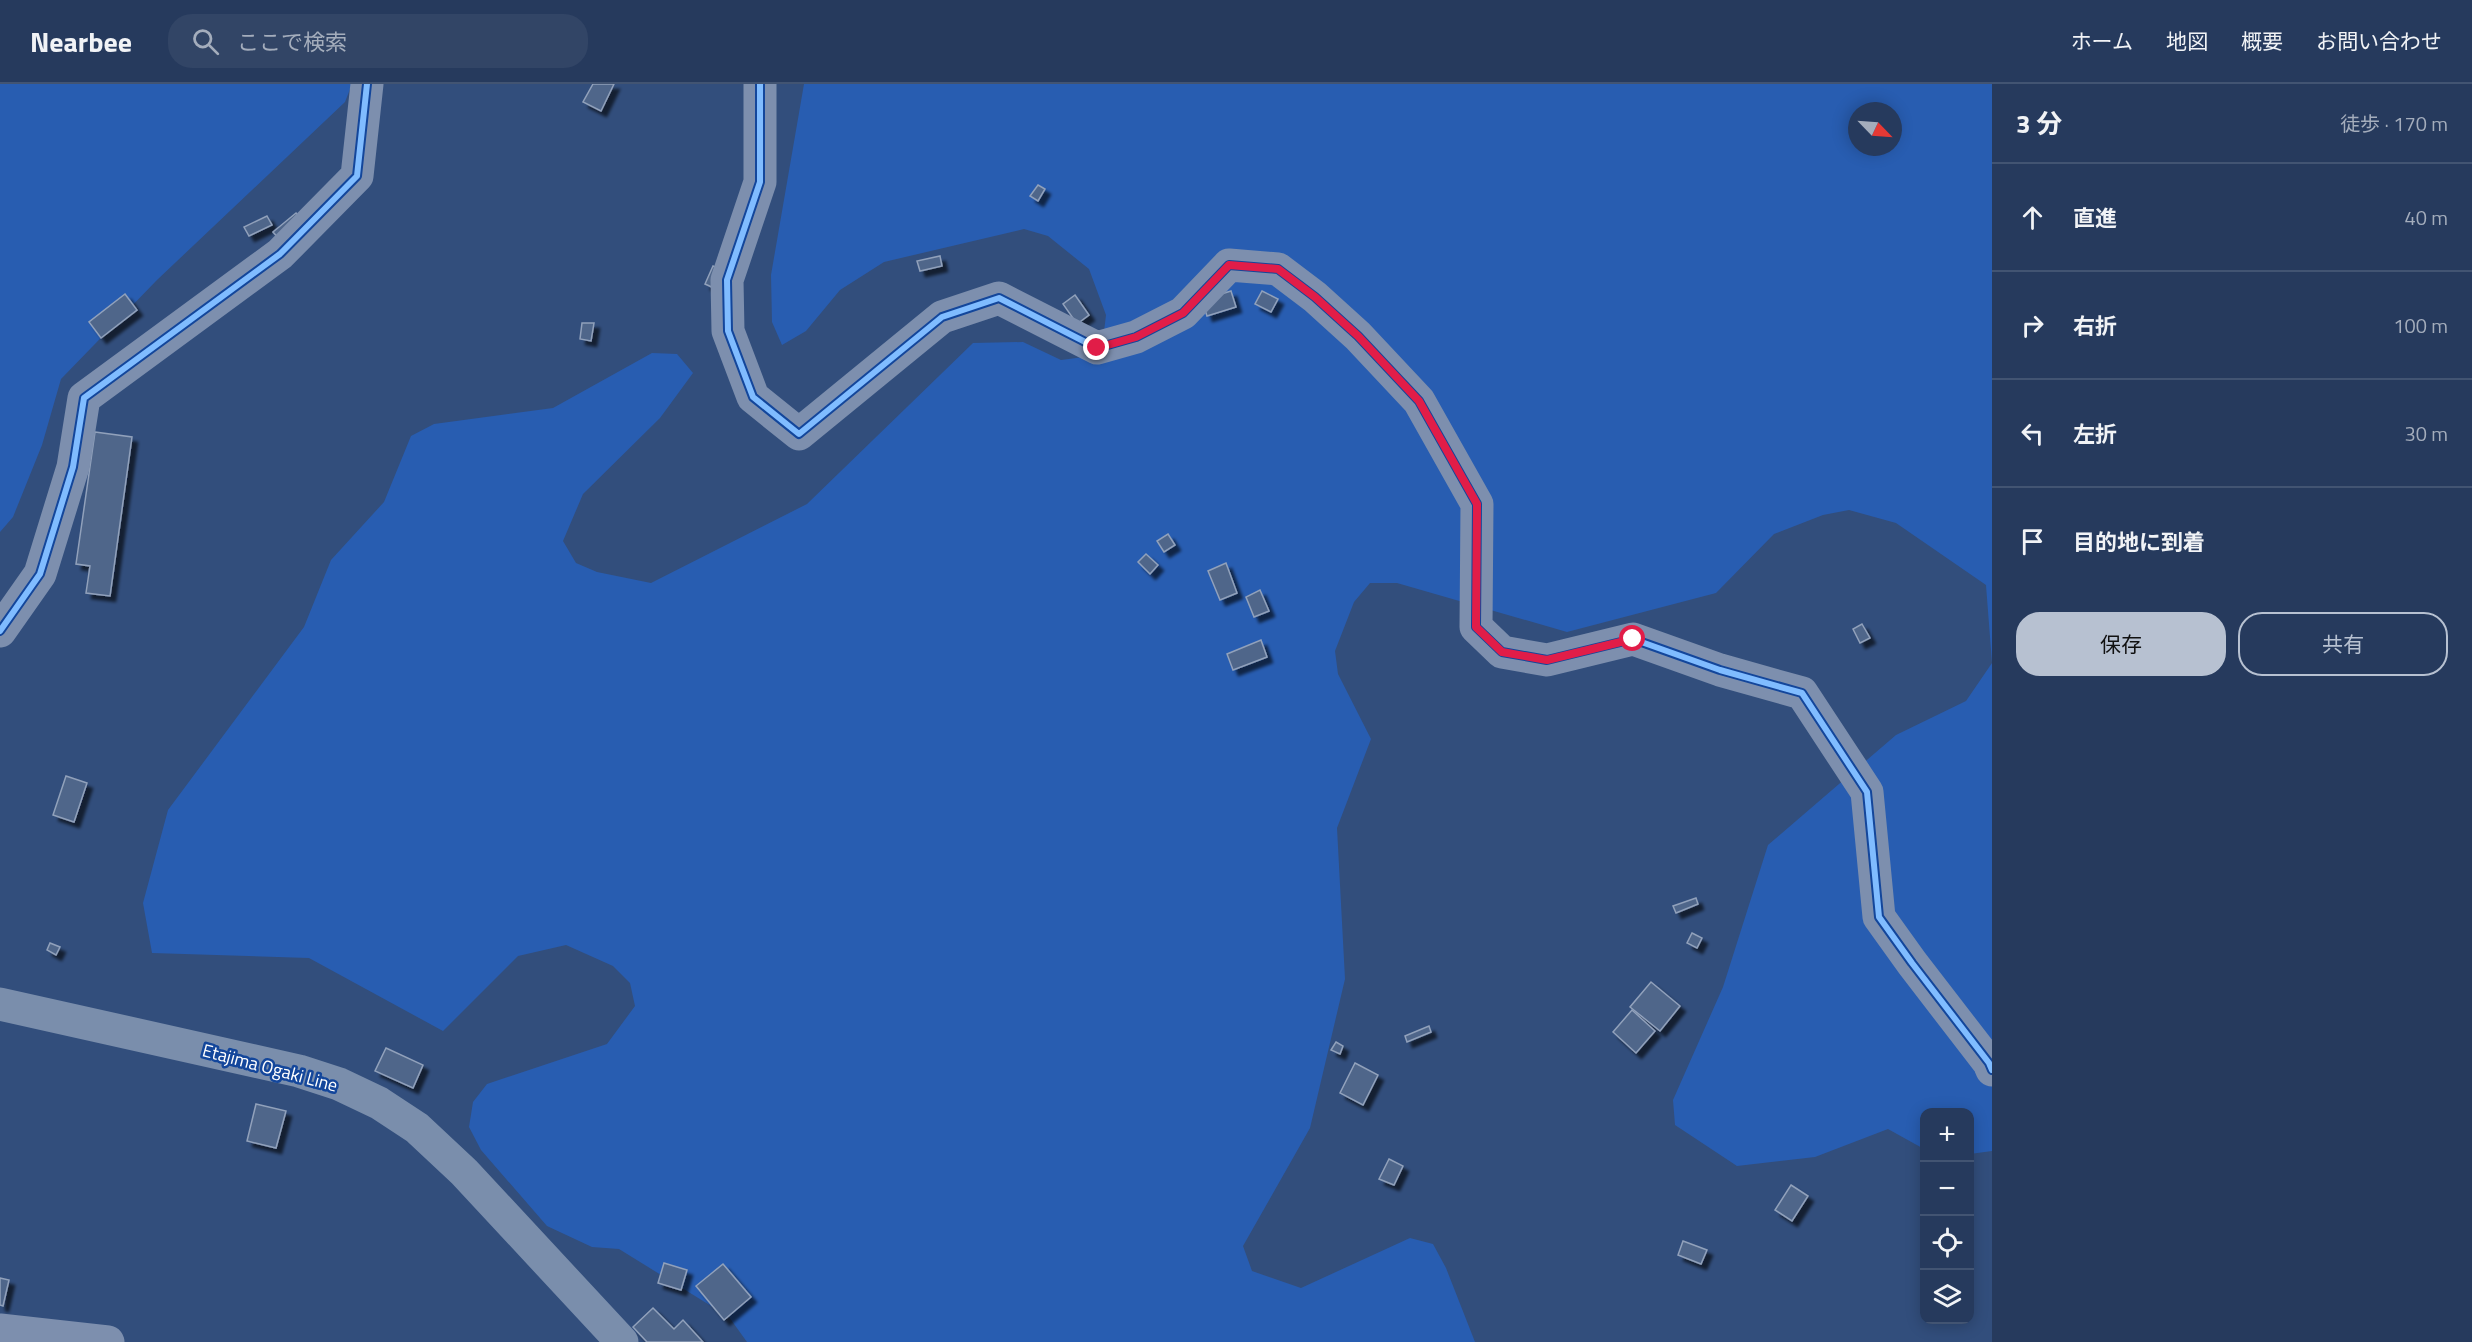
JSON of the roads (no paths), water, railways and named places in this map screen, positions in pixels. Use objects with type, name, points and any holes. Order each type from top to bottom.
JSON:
[{"type":"main road","name":"Etajima Ogaki Line","points":[[0,1004],[299,1071],[339,1084],[379,1103],[417,1128],[464,1172],[622,1342]]},
{"type":"street","points":[[0,631],[40,574],[73,467],[84,398],[280,254],[357,176],[367,84]]},
{"type":"street","points":[[760,84],[760,182],[727,280],[728,331],[753,397],[799,434],[942,317],[999,298],[1097,348],[1136,337],[1183,313],[1229,265],[1278,269],[1315,297],[1358,336],[1419,401],[1477,504],[1476,627],[1502,652],[1547,660],[1633,639],[1720,670],[1802,693],[1867,792],[1879,917],[1992,1070]]},
{"type":"street","points":[[0,1329],[108,1342]]}]
